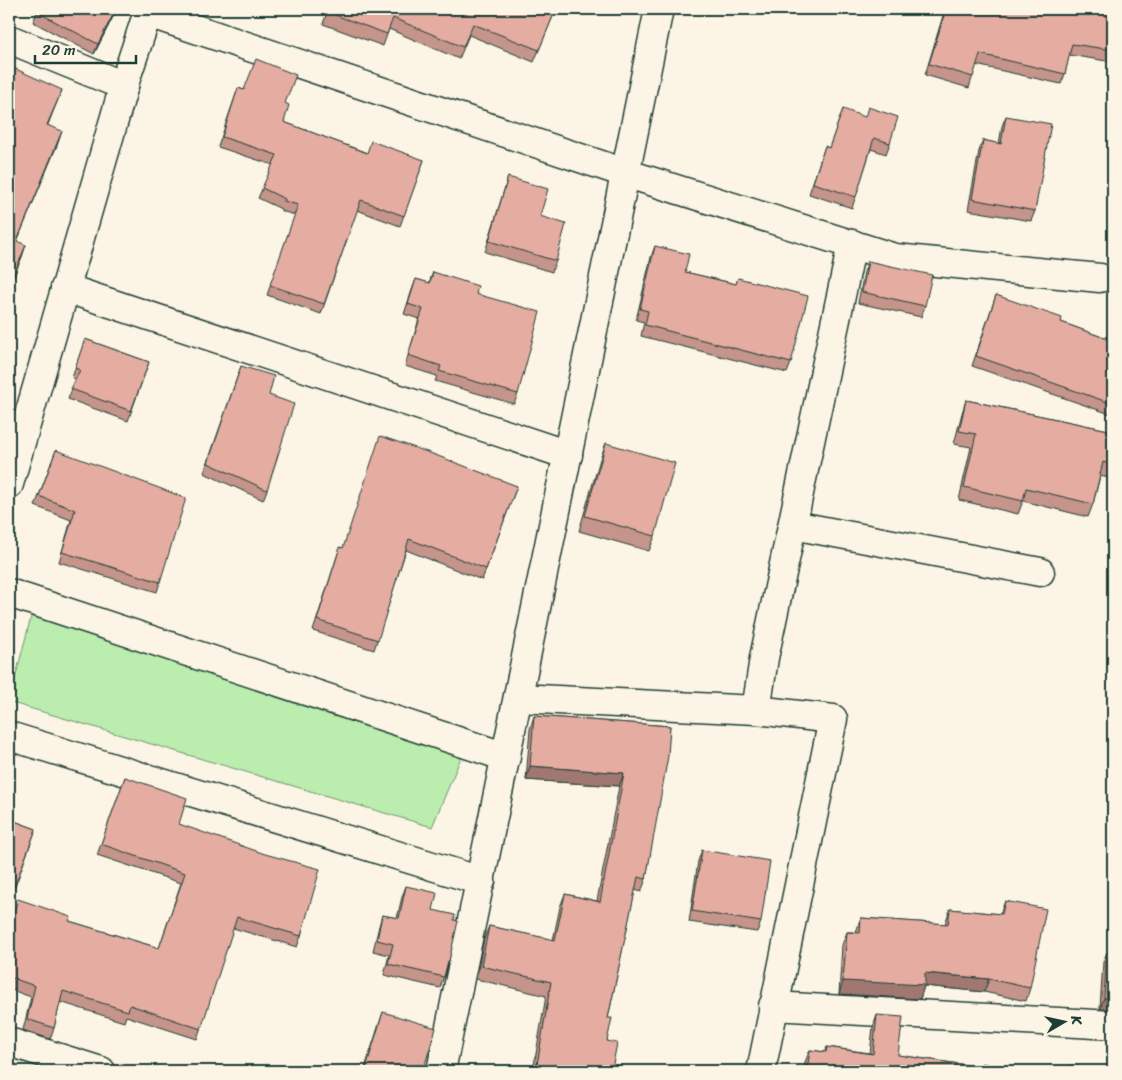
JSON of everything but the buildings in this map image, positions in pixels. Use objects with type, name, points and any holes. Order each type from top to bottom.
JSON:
[{"type":"street","points":[[441,1071],[658,9]]},
{"type":"street","points":[[9,484],[124,86],[149,11],[625,173],[895,258],[1100,278]]},
{"type":"street","points":[[9,39],[124,86]]},
{"type":"street","points":[[756,710],[764,658],[852,244]]},
{"type":"street","points":[[66,288],[568,455]]},
{"type":"street","points":[[792,525],[1040,572]]},
{"type":"street","points":[[9,593],[506,757]]},
{"type":"street","points":[[518,698],[756,710],[833,719],[761,1071]]},
{"type":"street","points":[[9,736],[481,880]]},
{"type":"street","points":[[773,1006],[1113,1025]]},
{"type":"street","points":[[9,1042],[101,1071]]},
{"type":"green space","points":[[32,613],[462,755],[432,827],[9,702]]}]
